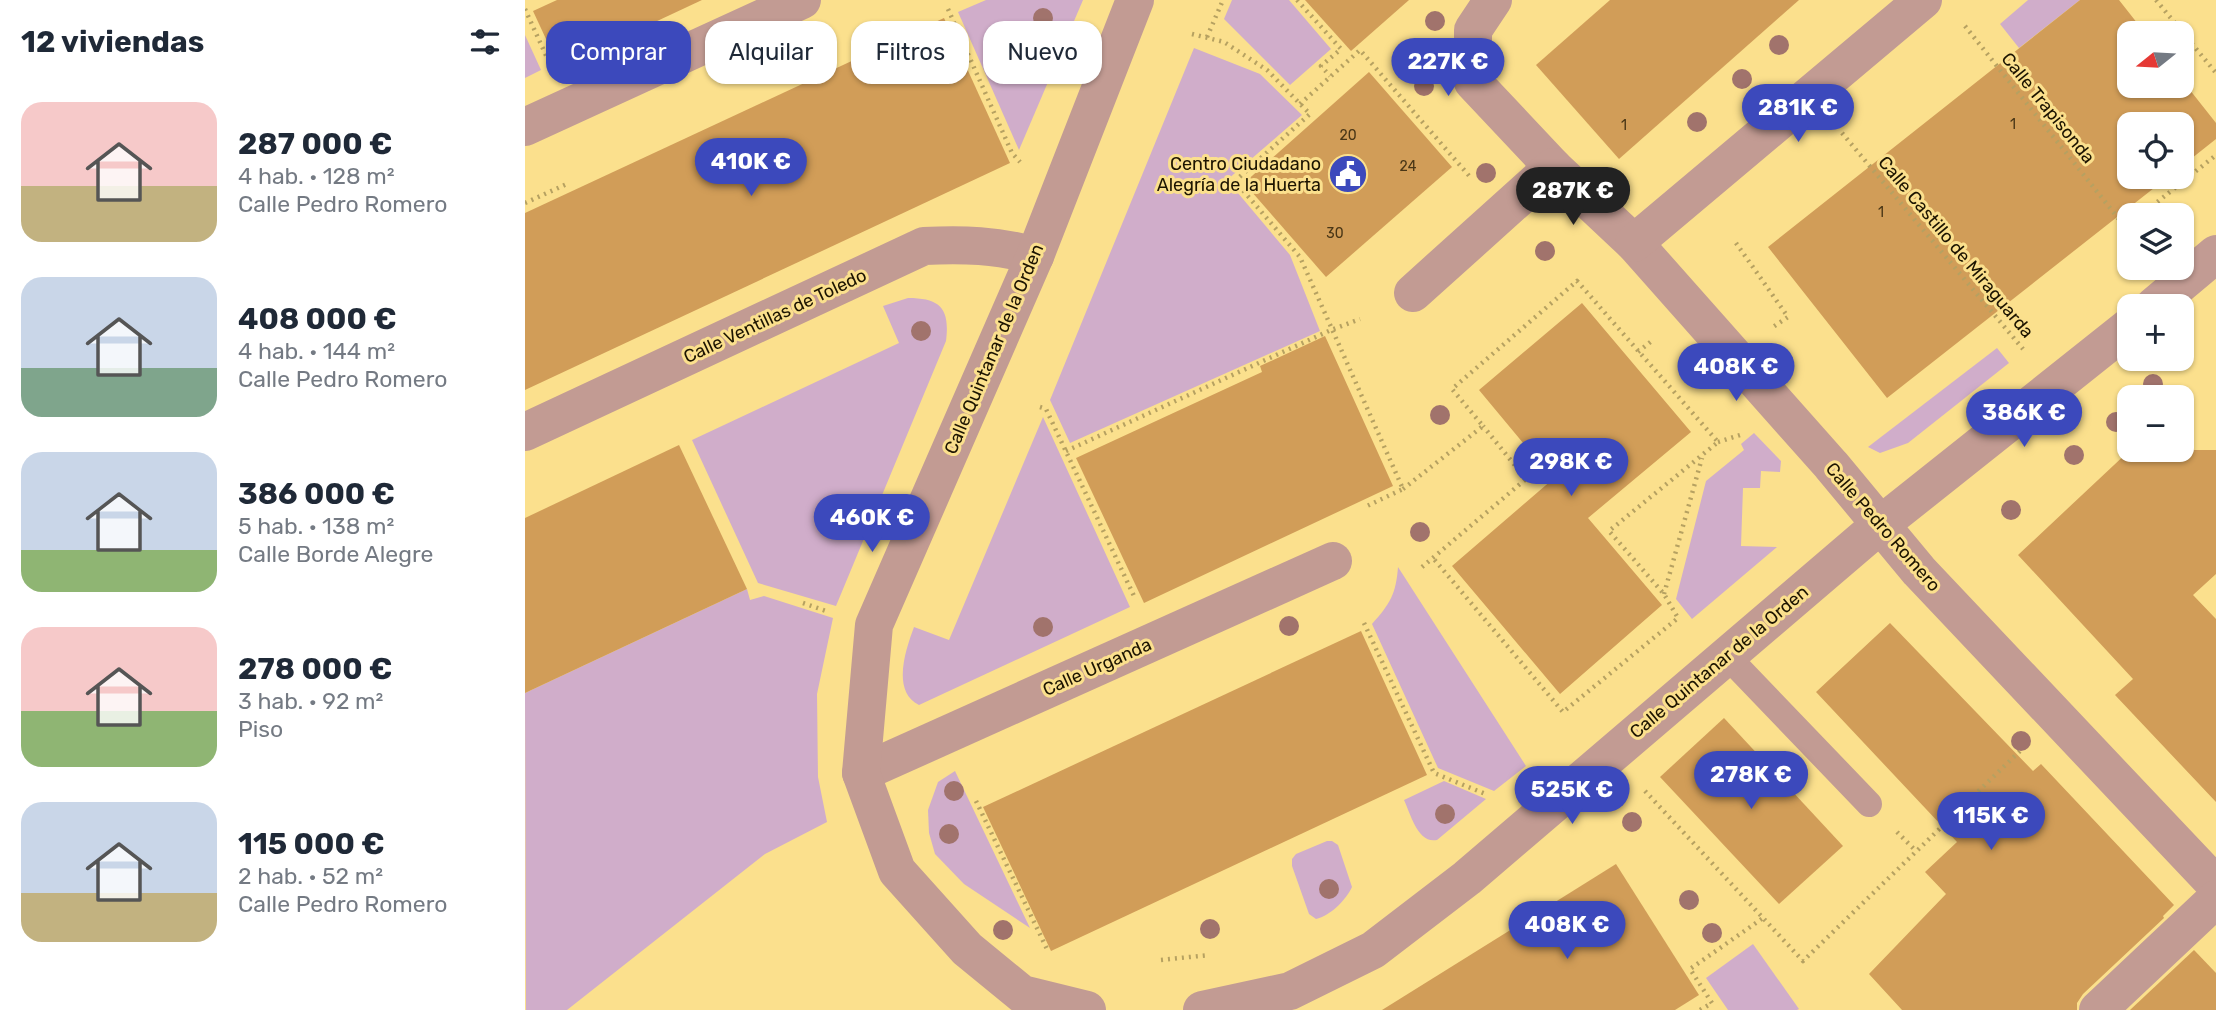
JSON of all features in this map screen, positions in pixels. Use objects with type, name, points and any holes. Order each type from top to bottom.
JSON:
[{"type":"street","points":[[525,127],[802,0]]},
{"type":"street","name":"Calle Quintanar de la Orden","points":[[1087,1010],[1022,994],[967,949],[897,871],[861,773],[874,625],[1035,256],[1135,0]]},
{"type":"street","name":"Calle Pedro Romero","points":[[1493,0],[1473,30],[1473,82],[1553,167],[1634,243],[1928,580],[2216,885]]},
{"type":"street","points":[[1634,243],[1923,0]]},
{"type":"street","points":[[1413,293],[1553,167]]},
{"type":"street","name":"Calle Ventillas de Toledo","points":[[525,432],[924,246],[965,244],[1010,249],[1035,256]]},
{"type":"street","points":[[2168,294],[2216,254]]},
{"type":"street","name":"Calle Quintanar de la Orden","points":[[1202,1010],[1289,1000],[1373,950],[1467,878],[1880,525],[2117,336]]},
{"type":"street","name":"Calle Urganda","points":[[861,773],[1332,561]]},
{"type":"street","points":[[2098,1010],[2216,899]]},
{"type":"lane","points":[[1726,655],[1868,804]]},
{"type":"path","points":[[1207,37],[1223,0]]},
{"type":"path","points":[[1297,0],[1341,49],[1321,66],[1331,76]]},
{"type":"path","points":[[2156,0],[2216,73]]},
{"type":"path","points":[[525,9],[546,55]]},
{"type":"path","points":[[948,9],[1012,153],[1021,162]]},
{"type":"path","name":"Calle Trapisonda","points":[[1963,25],[2117,213]]},
{"type":"path","points":[[1192,33],[1224,42],[1267,70],[1311,114],[1235,181],[1300,257],[1403,489]]},
{"type":"path","points":[[1300,104],[1360,50],[1471,178]]},
{"type":"path","name":"Calle Castillo de Miraguarda","points":[[1809,95],[2055,386]]},
{"type":"path","points":[[2156,203],[2216,155]]},
{"type":"path","points":[[525,203],[569,183]]},
{"type":"path","points":[[1736,243],[1788,317],[1767,331]]},
{"type":"path","points":[[1422,567],[1526,479],[1452,389],[1577,281],[1718,442]]},
{"type":"path","points":[[1066,451],[1360,319]]},
{"type":"path","points":[[1638,352],[1654,339]]},
{"type":"path","points":[[1040,407],[1046,409],[1134,597]]},
{"type":"path","points":[[1367,506],[1403,489],[1483,426]]},
{"type":"path","points":[[1433,558],[1563,712],[1678,618],[1664,594],[1609,531],[1718,442],[1738,436]]},
{"type":"path","points":[[1664,594],[1702,457]]},
{"type":"path","points":[[803,603],[835,614]]},
{"type":"path","points":[[1364,623],[1434,773],[1494,800]]},
{"type":"path","points":[[1638,783],[1803,961],[2030,741]]},
{"type":"path","points":[[976,802],[1051,957]]},
{"type":"path","points":[[1700,1010],[1712,1003],[1690,969],[1763,918]]},
{"type":"shaded area","points":[[986,0],[1083,0],[1074,21],[983,21],[983,69],[969,37],[969,21],[962,21],[958,12]]},
{"type":"shaded area","points":[[1232,0],[1289,0],[1331,49],[1290,85],[1224,19]]},
{"type":"shaded area","points":[[2028,0],[2080,0],[2019,48],[2000,24]]},
{"type":"shaded area","points":[[525,35],[541,70],[525,78]]},
{"type":"shaded area","points":[[1194,48],[1260,74],[1302,115],[1227,180],[1290,255],[1320,331],[1070,443],[1050,400]]},
{"type":"shaded area","points":[[990,84],[1047,84],[1019,150]]},
{"type":"shaded area","points":[[908,298],[928,300],[941,308],[946,321],[946,341],[836,606],[758,583],[692,440],[899,343],[883,306]]},
{"type":"shaded area","points":[[1997,348],[2009,363],[1908,443],[1880,453],[1868,447]]},
{"type":"shaded area","points":[[1043,417],[1130,607],[919,705],[910,699],[903,680],[907,646],[914,627],[949,640]]},
{"type":"shaded area","points":[[1754,433],[1781,461],[1780,472],[1761,471],[1760,488],[1743,488],[1741,546],[1777,547],[1692,619],[1676,599],[1706,481],[1744,450],[1741,444]]},
{"type":"shaded area","points":[[1398,567],[1526,766],[1494,791],[1438,768],[1372,624],[1391,598]]},
{"type":"shaded area","points":[[747,589],[750,600],[764,596],[833,618],[817,694],[818,777],[827,822],[765,854],[567,1010],[526,1010],[525,693]]},
{"type":"shaded area","points":[[955,771],[1030,928],[964,884],[935,854],[929,833],[928,810],[938,782]]},
{"type":"shaded area","points":[[1444,781],[1486,799],[1437,840],[1430,840],[1416,827],[1404,800]]},
{"type":"shaded area","points":[[1327,841],[1338,845],[1352,887],[1337,907],[1316,919],[1309,914],[1292,859],[1296,854]]},
{"type":"shaded area","points":[[1753,944],[1799,1009],[1728,1010],[1706,978]]},
{"type":"building","points":[[557,0],[702,0],[657,21],[546,21],[546,39],[533,11]]},
{"type":"building","points":[[1305,0],[1409,0],[1351,51]]},
{"type":"building","points":[[1610,0],[1799,0],[1619,159],[1536,65]]},
{"type":"building","points":[[2080,0],[2119,0],[2136,21],[2117,21],[2117,98],[2195,96],[2216,123],[2216,139],[2194,156],[2194,112],[2117,112],[2117,189],[2153,189],[2135,203],[2117,203],[2117,217],[1887,398],[1768,247]]},
{"type":"building","points":[[851,61],[851,84],[969,84],[969,73],[1010,163],[525,390],[525,213],[802,84],[837,84],[837,68]]},
{"type":"building","points":[[1369,72],[1452,167],[1326,277],[1244,183]]},
{"type":"building","points":[[1582,303],[1691,432],[1588,518],[1662,605],[1560,694],[1452,566],[1553,479],[1479,390]]},
{"type":"building","points":[[1325,336],[1393,486],[1144,603],[1076,458],[1262,372],[1260,366]]},
{"type":"building","points":[[679,445],[747,589],[525,693],[525,518]]},
{"type":"building","points":[[2194,450],[2216,450],[2216,574],[2193,595],[2216,619],[2216,802],[2115,695],[2133,679],[2018,555],[2117,462],[2194,462]]},
{"type":"building","points":[[1890,623],[2033,771],[2041,764],[2174,905],[2164,918],[2083,994],[2077,1003],[2077,1010],[1902,1010],[1869,974],[1946,894],[1925,872],[1957,842],[1816,692]]},
{"type":"building","points":[[1361,631],[1427,775],[1051,951],[983,807]]},
{"type":"building","points":[[1724,718],[1843,846],[1779,904],[1660,777]]},
{"type":"building","points":[[1616,864],[1699,995],[1675,1010],[1382,1010]]},
{"type":"building","points":[[2194,950],[2216,973],[2216,1010],[2130,1010]]},
{"type":"place","name":"Centro Ciudadano Alegría de la Huerta","points":[[1348,174]]}]
